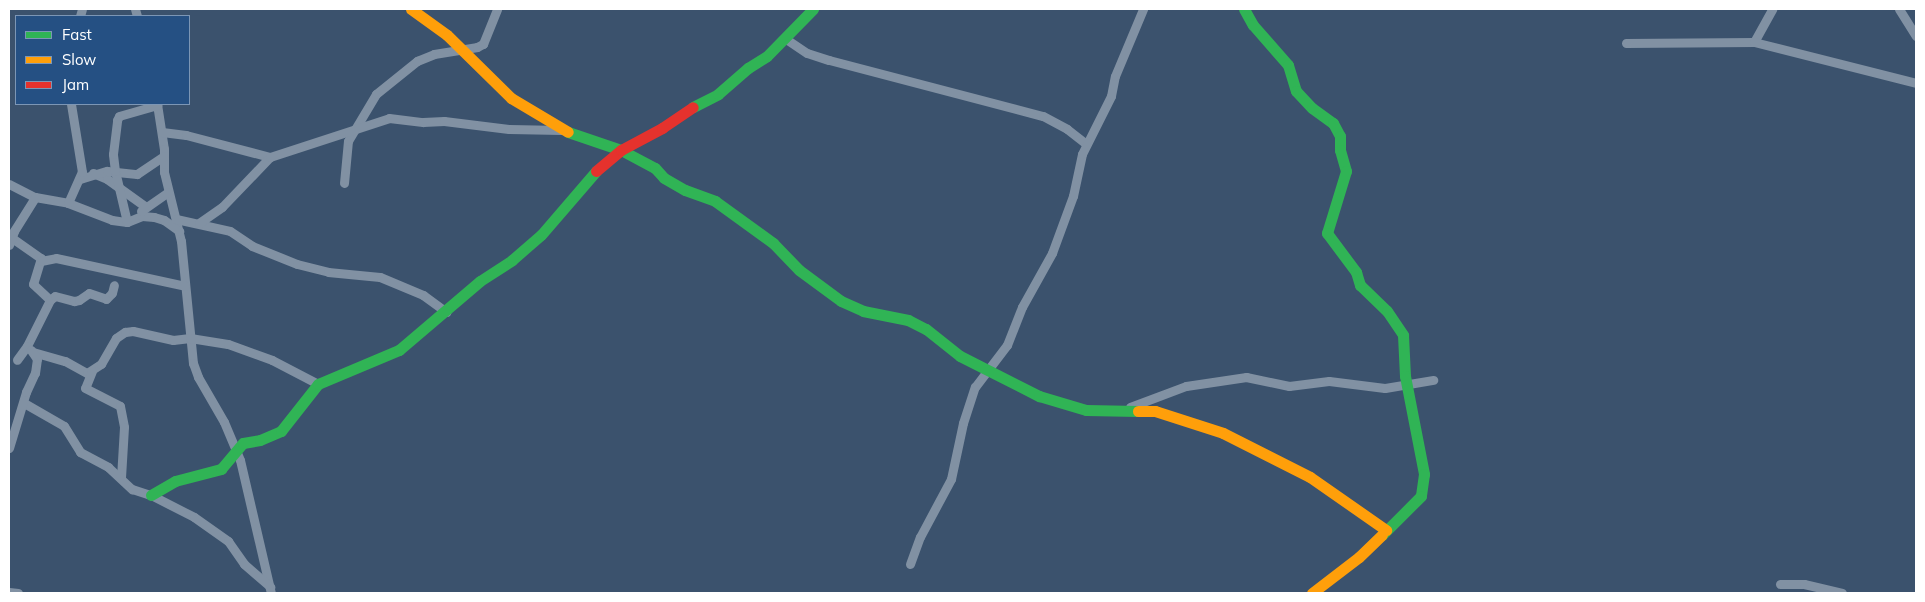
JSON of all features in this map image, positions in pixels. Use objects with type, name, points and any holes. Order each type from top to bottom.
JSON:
[{"type":"street","points":[[411,9],[427,18],[462,49],[511,98],[562,130],[621,150],[655,168],[664,178],[685,190],[715,201],[773,243],[799,270],[841,301],[863,311],[908,320],[926,329],[960,356],[1039,396],[1086,410],[1118,412],[1155,411],[1224,433],[1310,477],[1386,530]]},
{"type":"street","points":[[344,183],[348,141],[376,94],[404,70],[434,54],[477,48],[483,44],[497,9]]},
{"type":"street","points":[[150,495],[175,481],[220,469],[243,443],[260,440],[281,430],[318,384],[399,350],[446,312],[480,281],[512,260],[541,235],[588,179],[621,150],[718,94],[786,38],[801,18],[812,9]]},
{"type":"street","points":[[910,564],[920,537],[946,491],[975,387],[1007,345],[1022,307],[1052,253],[1073,196],[1086,144],[1111,96],[1115,76],[1143,9]]},
{"type":"street","points":[[1244,9],[1253,25],[1288,66],[1296,91],[1312,108],[1333,123],[1340,136],[1340,150],[1346,171],[1327,232],[1356,272],[1360,285],[1387,311],[1403,335],[1407,385],[1424,474],[1421,496],[1359,557],[1312,593]]},
{"type":"street","points":[[1754,42],[1772,9]]},
{"type":"street","points":[[1899,9],[1916,36]]},
{"type":"street","points":[[786,38],[807,52],[837,62],[1043,116],[1067,129],[1086,144]]},
{"type":"street","points":[[1626,43],[1754,42],[1916,83]]},
{"type":"street","points":[[68,204],[82,172],[72,105]]},
{"type":"street","points":[[127,222],[113,154],[116,120],[119,116],[154,105]]},
{"type":"street","points":[[157,105],[162,132],[164,172],[179,231],[193,362],[198,377],[224,422],[236,451],[270,590]]},
{"type":"street","points":[[199,223],[222,207],[270,157],[389,118],[509,129],[562,130]]},
{"type":"street","points":[[162,132],[186,135],[270,157]]},
{"type":"street","points":[[80,179],[94,173],[115,171],[137,174],[164,156]]},
{"type":"street","points":[[80,165],[120,188],[146,207]]},
{"type":"street","points":[[9,184],[35,197],[68,204],[112,220],[127,222],[168,192]]},
{"type":"street","points":[[35,197],[10,242],[34,252],[41,258],[33,284],[50,300]]},
{"type":"street","points":[[136,217],[142,216],[164,220],[179,231]]},
{"type":"street","points":[[176,219],[230,231],[252,246],[297,264],[328,272],[380,276],[422,295],[446,312]]},
{"type":"street","points":[[41,261],[56,258],[186,286]]},
{"type":"street","points":[[17,360],[30,349],[50,300],[54,296],[74,301],[89,293],[106,299],[112,292],[114,285]]},
{"type":"street","points":[[30,349],[65,361],[86,373],[101,364],[116,338],[125,332],[133,330],[173,340],[190,338],[236,347],[272,360],[318,384]]},
{"type":"street","points":[[9,448],[36,373],[37,359],[30,349]]},
{"type":"street","points":[[92,371],[85,388],[120,406],[124,427],[121,478]]},
{"type":"street","points":[[1118,412],[1186,386],[1246,376],[1289,386],[1329,381],[1385,388],[1433,380]]},
{"type":"street","points":[[24,402],[64,426],[69,432],[73,444],[80,452],[108,467],[132,489],[150,495],[194,517],[228,541],[244,564],[270,590]]},
{"type":"street","points":[[1780,584],[1804,584],[1842,593]]},
{"type":"street","points":[[9,592],[18,593]]},
{"type":"traffic: fast","points":[[693,107],[718,94],[748,68],[767,56],[813,9]]},
{"type":"traffic: fast","points":[[1244,9],[1253,25],[1288,65],[1296,91],[1312,108],[1333,123],[1340,136],[1340,150],[1346,171],[1327,233],[1356,272],[1360,285],[1387,311],[1403,335],[1405,376],[1424,474],[1421,496],[1382,535]]},
{"type":"traffic: fast","points":[[568,132],[621,150],[655,168],[664,178],[685,190],[715,201],[773,243],[799,270],[841,301],[863,311],[908,320],[926,329],[960,356],[1039,396],[1086,410],[1138,411]]},
{"type":"traffic: fast","points":[[151,495],[175,481],[221,469],[243,443],[260,440],[281,431],[318,384],[399,350],[480,281],[512,260],[541,235],[596,171]]},
{"type":"traffic: slow","points":[[411,9],[447,35],[511,98],[568,132]]},
{"type":"traffic: slow","points":[[1138,411],[1155,411],[1223,433],[1310,477],[1386,530]]},
{"type":"traffic: slow","points":[[1312,593],[1359,557],[1382,535]]},
{"type":"traffic: jam","points":[[596,171],[621,150],[662,128],[693,107]]}]
